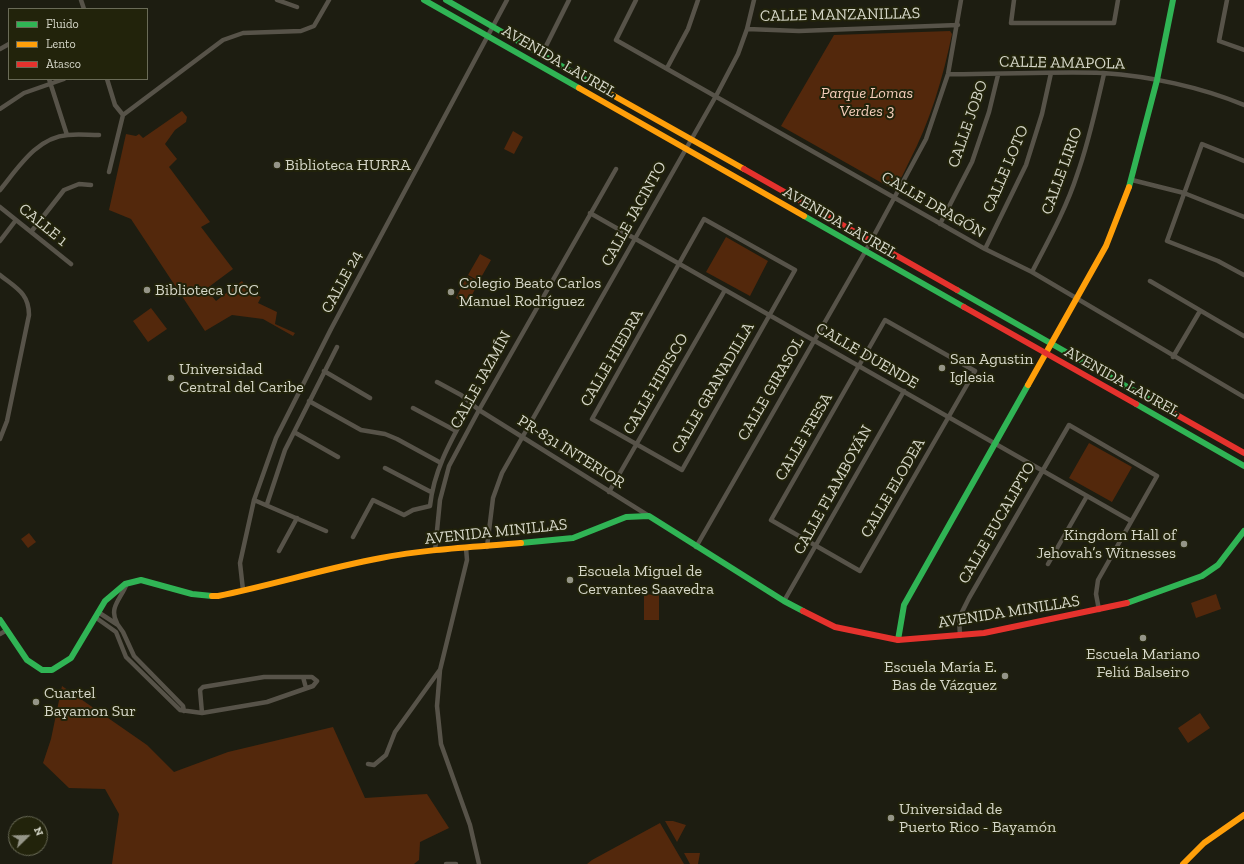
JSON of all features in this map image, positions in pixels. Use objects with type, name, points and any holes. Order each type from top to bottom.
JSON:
[{"type":"street","points":[[277,0],[290,2],[297,7]]},
{"type":"street","points":[[109,172],[123,115],[223,40],[244,33],[301,31],[314,26],[329,0]]},
{"type":"street","name":"AVENIDA LAUREL","points":[[424,0],[865,252],[1244,466]]},
{"type":"street","name":"AVENIDA LAUREL","points":[[446,0],[1244,454]]},
{"type":"street","name":"CALLE 24","points":[[243,590],[240,563],[254,500],[276,438],[329,334],[507,0]]},
{"type":"street","points":[[542,54],[569,0]]},
{"type":"street","name":"CALLE DRAGÓN","points":[[636,0],[616,40],[940,224],[985,249],[1032,272],[1173,357],[1244,397]]},
{"type":"street","points":[[667,68],[688,29],[698,0]]},
{"type":"street","name":"CALLE JACINTO","points":[[487,547],[493,498],[502,473],[716,96],[738,54],[747,29],[754,0]]},
{"type":"street","name":"CALLE GIRASOL","points":[[696,547],[865,252],[926,139],[948,74],[958,25],[961,0]]},
{"type":"street","points":[[1014,0],[1011,23],[1114,23],[1118,0]]},
{"type":"street","points":[[898,640],[904,605],[1077,300],[1106,246],[1132,180],[1157,80],[1173,0]]},
{"type":"street","points":[[1227,0],[1219,41],[1244,50]]},
{"type":"street","name":"CALLE MANZANILLAS","points":[[747,29],[799,31],[958,25]]},
{"type":"street","name":"CALLE LOTO","points":[[985,249],[1026,165],[1042,114],[1051,73]]},
{"type":"street","name":"CALLE AMAPOLA","points":[[948,74],[1104,74],[1157,80],[1225,98],[1244,105]]},
{"type":"street","name":"CALLE LIRIO","points":[[1032,272],[1056,224],[1077,176],[1093,126],[1104,74]]},
{"type":"street","name":"CALLE JOBO","points":[[940,224],[972,162],[989,112],[998,75]]},
{"type":"street","points":[[107,80],[115,105],[123,115]]},
{"type":"street","points":[[0,109],[24,93],[49,81],[67,135]]},
{"type":"street","points":[[0,190],[33,151],[49,140],[67,135],[99,135]]},
{"type":"street","points":[[1244,161],[1202,144],[1167,241],[1218,261],[1244,275]]},
{"type":"street","name":"CALLE JAZMÍN","points":[[435,551],[440,500],[449,466],[479,410],[616,169]]},
{"type":"street","points":[[1132,180],[1184,193],[1244,217]]},
{"type":"street","points":[[31,232],[64,190],[79,184],[91,185]]},
{"type":"street","name":"CALLE 1","points":[[0,207],[71,264]]},
{"type":"street","name":"CALLE DUENDE","points":[[590,213],[1131,521]]},
{"type":"street","points":[[680,264],[704,219],[795,270],[769,315]]},
{"type":"street","points":[[0,241],[16,220]]},
{"type":"street","name":"CALLE HIEDRA","points":[[637,444],[592,419],[680,264]]},
{"type":"street","points":[[0,275],[23,294],[29,304],[29,315],[7,421],[0,439]]},
{"type":"street","points":[[1150,281],[1244,336]]},
{"type":"street","name":"CALLE HIBISCO","points":[[609,492],[725,290]]},
{"type":"street","points":[[1173,357],[1200,311]]},
{"type":"street","name":"CALLE GRANADILLA","points":[[637,444],[682,470],[769,315]]},
{"type":"street","name":"CALLE FRESA","points":[[816,546],[771,520],[885,320],[975,372],[948,417]]},
{"type":"street","points":[[267,504],[285,450],[337,347]]},
{"type":"street","points":[[324,371],[370,398]]},
{"type":"street","name":"PR-831 INTERIOR","points":[[437,382],[461,395],[479,410],[649,516]]},
{"type":"street","name":"CALLE FLAMBOYÁN","points":[[784,601],[904,392]]},
{"type":"street","points":[[309,401],[361,430],[385,434],[441,463]]},
{"type":"street","points":[[353,537],[373,500],[404,515],[413,510],[430,506],[432,492],[441,463],[471,404]]},
{"type":"street","points":[[413,408],[456,431]]},
{"type":"street","name":"CALLE ELODEA","points":[[816,546],[860,571],[948,417]]},
{"type":"street","name":"CALLE EUCALIPTO","points":[[960,636],[959,618],[1068,425],[1157,476],[1131,521]]},
{"type":"street","points":[[294,432],[338,458]]},
{"type":"street","points":[[385,468],[432,492]]},
{"type":"street","points":[[1048,564],[1087,496]]},
{"type":"street","points":[[254,500],[267,504],[326,531]]},
{"type":"street","name":"AVENIDA MINILLAS","points":[[127,583],[141,580],[192,594],[218,596],[381,558],[435,551],[573,538],[626,517],[649,516],[784,601],[835,627],[898,640],[960,636],[1099,610],[1128,603],[1202,576],[1218,565],[1244,532]]},
{"type":"street","points":[[280,550],[297,518]]},
{"type":"street","points":[[1099,610],[1096,594],[1098,580],[1131,521]]},
{"type":"street","points":[[466,548],[467,560],[440,670],[437,706],[441,744],[470,825],[479,864]]},
{"type":"street","points":[[0,620],[27,660],[42,670],[52,670],[71,658],[105,601],[127,583]]},
{"type":"street","points":[[127,583],[114,606],[114,613],[118,625],[123,632],[132,653],[183,706],[184,711]]},
{"type":"street","points":[[96,615],[118,625]]},
{"type":"street","points":[[96,615],[112,628],[118,636],[126,657],[180,710],[202,713],[267,702],[313,686],[317,681],[312,677],[264,677],[203,687],[200,690],[202,713]]},
{"type":"street","points":[[0,634],[7,630]]},
{"type":"street","points":[[368,764],[374,764],[386,755],[395,732],[440,670]]},
{"type":"street","points":[[303,677],[306,688]]},
{"type":"street","points":[[1183,864],[1204,843],[1244,815]]},
{"type":"street","points":[[446,864],[456,864]]},
{"type":"green space","name":"Parque Lomas Verdes 3","points":[[950,31],[952,34],[935,100],[917,147],[895,187],[889,187],[781,126],[834,35]]},
{"type":"green space","points":[[182,111],[187,117],[186,122],[175,130],[165,144],[177,159],[169,167],[210,222],[201,227],[233,269],[206,289],[216,301],[242,281],[249,291],[261,297],[258,303],[277,312],[275,324],[295,333],[293,336],[263,319],[232,315],[205,331],[131,219],[109,210],[126,134],[136,136],[139,134],[143,138]]},
{"type":"green space","points":[[513,131],[523,137],[514,154],[504,149]]},
{"type":"green space","points":[[726,237],[768,261],[750,296],[706,272]]},
{"type":"green space","points":[[480,254],[491,260],[479,281],[468,275]]},
{"type":"green space","points":[[467,276],[479,282],[467,304],[456,298]]},
{"type":"green space","points":[[151,308],[167,329],[148,342],[133,321]]},
{"type":"green space","points":[[1089,443],[1132,467],[1112,502],[1069,478]]},
{"type":"green space","points":[[29,533],[36,542],[28,548],[21,539]]},
{"type":"green space","points":[[644,594],[659,595],[659,620],[644,620]]},
{"type":"green space","points":[[1216,594],[1221,609],[1196,618],[1191,603]]},
{"type":"green space","points":[[62,686],[147,745],[174,772],[228,752],[333,727],[365,798],[427,794],[449,828],[420,842],[419,860],[414,864],[112,864],[119,814],[105,789],[69,788],[43,763],[51,739]]},
{"type":"green space","points":[[1200,713],[1210,728],[1188,743],[1178,728]]},
{"type":"green space","points":[[665,821],[673,821],[686,825],[677,842]]},
{"type":"green space","points":[[660,823],[684,864],[587,864],[592,860]]},
{"type":"green space","points":[[684,853],[700,853],[698,864],[690,864]]},
{"type":"traffic: fast","points":[[424,0],[579,88]]},
{"type":"traffic: fast","points":[[446,0],[600,88]]},
{"type":"traffic: fast","points":[[1129,187],[1157,80],[1173,0]]},
{"type":"traffic: fast","points":[[804,216],[964,307]]},
{"type":"traffic: fast","points":[[957,290],[1168,410]]},
{"type":"traffic: fast","points":[[898,640],[904,605],[1028,385]]},
{"type":"traffic: fast","points":[[1136,404],[1244,466]]},
{"type":"traffic: fast","points":[[521,543],[573,538],[626,517],[649,516],[784,601],[803,611]]},
{"type":"traffic: fast","points":[[1127,603],[1202,576],[1218,565],[1244,531]]},
{"type":"traffic: fast","points":[[0,620],[27,660],[42,670],[52,670],[71,658],[105,601],[125,584],[141,580],[192,594],[212,596]]},
{"type":"traffic: slow","points":[[579,88],[804,216]]},
{"type":"traffic: slow","points":[[600,88],[744,169]]},
{"type":"traffic: slow","points":[[1028,385],[1106,246],[1129,187]]},
{"type":"traffic: slow","points":[[212,596],[239,592],[360,562],[398,555],[416,552],[521,543]]},
{"type":"traffic: slow","points":[[1183,864],[1204,843],[1244,815]]},
{"type":"traffic: jam","points":[[744,169],[957,290]]},
{"type":"traffic: jam","points":[[964,307],[1136,404]]},
{"type":"traffic: jam","points":[[1168,410],[1244,453]]},
{"type":"traffic: jam","points":[[803,611],[835,627],[898,640],[984,633],[1127,603]]},
{"type":"place","name":"Biblioteca HURRA","points":[[277,165]]},
{"type":"place","name":"Biblioteca UCC","points":[[147,290]]},
{"type":"place","name":"Colegio Beato Carlos Manuel Rodríguez","points":[[451,292]]},
{"type":"place","name":"San Agustin Iglesia","points":[[942,368]]},
{"type":"place","name":"Universidad Central del Caribe","points":[[171,378]]},
{"type":"place","name":"Kingdom Hall of Jehovah’s Witnesses","points":[[1184,544]]},
{"type":"place","name":"Escuela Miguel de Cervantes Saavedra","points":[[570,580]]},
{"type":"place","name":"Escuela Mariano Feliú Balseiro","points":[[1143,638]]},
{"type":"place","name":"Escuela María E. Bas de Vázquez","points":[[1005,676]]},
{"type":"place","name":"Cuartel Bayamon Sur","points":[[36,702]]},
{"type":"place","name":"Universidad de Puerto Rico - Bayamón","points":[[891,818]]}]
